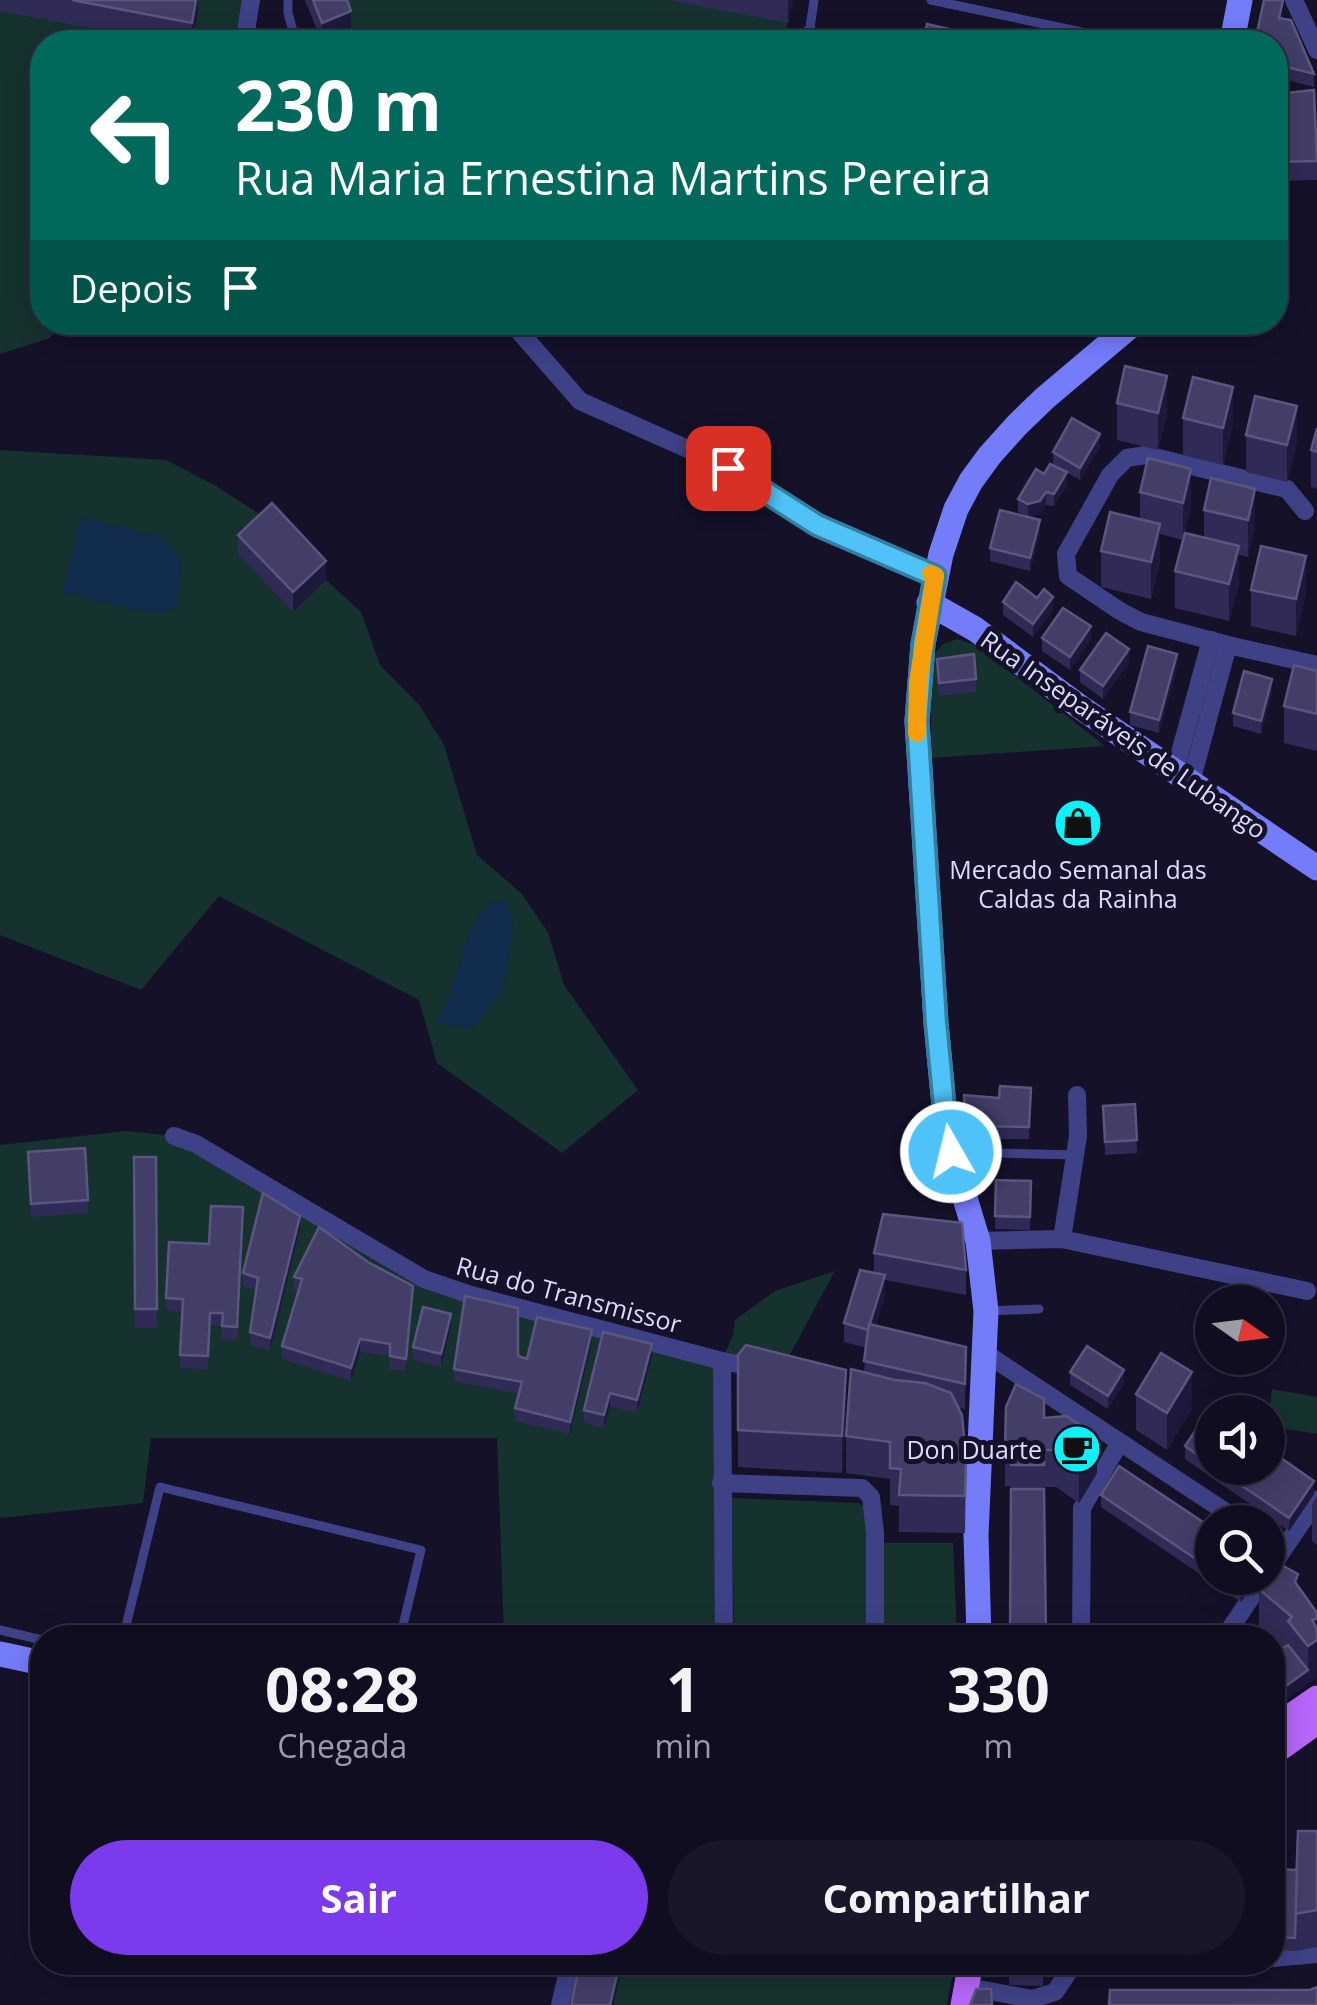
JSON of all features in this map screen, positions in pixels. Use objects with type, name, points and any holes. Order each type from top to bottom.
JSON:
[{"type":"main road","points":[[1234,30],[1240,0]]},
{"type":"main road","points":[[979,1625],[972,1423],[985,1353],[986,1311],[978,1241],[946,1126],[918,740],[918,682],[935,576],[956,510],[971,481],[990,455],[1045,398],[1120,335]]},
{"type":"main road","name":"Rua Inseparáveis de Lubango","points":[[930,603],[975,629],[1056,690],[1317,868]]},
{"type":"main road","points":[[0,1654],[30,1661]]},
{"type":"main road","points":[[1285,1720],[1317,1698]]},
{"type":"main road","points":[[1285,1745],[1317,1722]]},
{"type":"street","points":[[247,30],[252,0]]},
{"type":"street","points":[[1304,6],[1317,50]]},
{"type":"street","points":[[522,335],[580,401],[728,468],[817,525],[935,576]]},
{"type":"street","points":[[1305,512],[1287,489],[1146,455],[1127,458],[1110,475],[1066,554],[1068,576],[1141,622],[1317,665]]},
{"type":"street","points":[[1183,776],[1219,643]]},
{"type":"street","points":[[1062,1239],[1078,1136],[1077,1095]]},
{"type":"street","name":"Rua do Transmissor","points":[[174,1136],[196,1144],[424,1280],[722,1361],[780,1373]]},
{"type":"street","points":[[978,1241],[1062,1239],[1307,1291]]},
{"type":"street","points":[[985,1353],[1215,1505]]},
{"type":"street","points":[[722,1361],[724,1625]]},
{"type":"street","points":[[1081,1625],[1082,1508],[1120,1442]]},
{"type":"street","points":[[721,1484],[862,1488],[871,1497],[875,1533],[875,1625]]},
{"type":"street","points":[[1285,1534],[1317,1500]]},
{"type":"street","points":[[1233,1625],[1253,1595]]},
{"type":"street","points":[[1285,1957],[1317,1954]]},
{"type":"street","points":[[560,2005],[567,1975]]},
{"type":"street","points":[[967,1985],[1032,2000],[1055,1992],[1064,1975]]},
{"type":"lane","points":[[288,0],[293,30]]},
{"type":"lane","points":[[808,30],[814,0]]},
{"type":"lane","points":[[930,0],[1072,30]]},
{"type":"lane","points":[[951,1152],[1076,1155]]},
{"type":"lane","points":[[986,1311],[1039,1309]]},
{"type":"lane","points":[[126,1625],[160,1487],[421,1550],[403,1625]]},
{"type":"lane","points":[[0,1630],[30,1637]]},
{"type":"green space","points":[[0,0],[251,0],[246,30],[30,30],[30,335],[52,335],[0,354]]},
{"type":"green space","points":[[305,0],[793,0],[786,30],[317,30]]},
{"type":"green space","points":[[0,450],[166,460],[272,522],[293,611],[326,580],[361,612],[380,665],[420,706],[444,745],[477,855],[521,893],[548,932],[564,985],[638,1090],[562,1153],[437,1063],[419,1000],[219,896],[141,990],[0,935]]},
{"type":"green space","points":[[957,639],[976,645],[1105,746],[931,758],[931,658],[943,644]]},
{"type":"green space","points":[[126,1131],[174,1136],[424,1279],[722,1360],[735,1320],[775,1291],[835,1271],[780,1373],[723,1361],[724,1625],[504,1625],[497,1438],[151,1438],[143,1503],[0,1518],[0,1145]]},
{"type":"green space","points":[[1272,1389],[1317,1397],[1317,1434],[1285,1429],[1285,1395],[1271,1395]]},
{"type":"green space","points":[[732,1498],[859,1503],[868,1511],[871,1543],[953,1543],[956,1625],[734,1625]]},
{"type":"green space","points":[[620,1975],[953,1975],[947,2005],[613,2005]]},
{"type":"water","points":[[81,518],[162,537],[182,561],[178,607],[163,613],[130,609],[63,593]]},
{"type":"water","points":[[505,901],[513,923],[502,992],[472,1029],[437,1023],[470,930],[489,902]]},
{"type":"building","points":[[72,0],[196,0],[192,23]]},
{"type":"building","points":[[313,0],[347,0],[351,11],[322,23]]},
{"type":"building","points":[[1264,0],[1283,0],[1279,18],[1291,20],[1314,74],[1288,67],[1288,30],[1258,30]]},
{"type":"building","points":[[927,24],[953,30],[926,30]]},
{"type":"building","points":[[1314,90],[1317,161],[1288,162],[1288,93]]},
{"type":"building","points":[[1125,366],[1167,376],[1158,413],[1117,403]]},
{"type":"building","points":[[1193,377],[1233,387],[1223,428],[1183,418]]},
{"type":"building","points":[[1255,396],[1297,406],[1287,445],[1246,435]]},
{"type":"building","points":[[1072,418],[1100,434],[1080,468],[1053,452]]},
{"type":"building","points":[[1317,428],[1317,452],[1311,450]]},
{"type":"building","points":[[1148,458],[1191,469],[1183,503],[1140,492]]},
{"type":"building","points":[[1050,464],[1067,472],[1054,494],[1046,492],[1040,501],[1028,504],[1018,499],[1036,469],[1044,474]]},
{"type":"building","points":[[1211,478],[1255,489],[1248,520],[1204,510]]},
{"type":"building","points":[[272,503],[326,561],[293,592],[238,535]]},
{"type":"building","points":[[1000,510],[1040,520],[1030,558],[990,548]]},
{"type":"building","points":[[1110,512],[1160,524],[1151,562],[1101,551]]},
{"type":"building","points":[[1185,533],[1239,546],[1229,584],[1175,571]]},
{"type":"building","points":[[1261,546],[1306,556],[1296,599],[1251,590]]},
{"type":"building","points":[[1016,582],[1037,598],[1044,589],[1053,597],[1033,624],[1003,602]]},
{"type":"building","points":[[1063,608],[1091,626],[1070,657],[1042,638]]},
{"type":"building","points":[[1106,633],[1129,649],[1103,686],[1080,670]]},
{"type":"building","points":[[1148,646],[1177,654],[1159,720],[1130,712]]},
{"type":"building","points":[[974,654],[976,679],[939,683],[937,659]]},
{"type":"building","points":[[1294,665],[1317,671],[1317,714],[1284,706]]},
{"type":"building","points":[[1244,671],[1272,679],[1261,721],[1233,713]]},
{"type":"building","points":[[1000,1086],[1031,1088],[1029,1127],[965,1126],[964,1095],[999,1098]]},
{"type":"building","points":[[1135,1104],[1137,1140],[1105,1142],[1103,1106]]},
{"type":"building","points":[[85,1148],[88,1200],[31,1204],[28,1152]]},
{"type":"building","points":[[134,1157],[156,1157],[157,1309],[135,1309]]},
{"type":"building","points":[[996,1180],[1031,1181],[1030,1217],[995,1216]]},
{"type":"building","points":[[263,1193],[300,1216],[270,1338],[250,1332],[258,1278],[243,1273]]},
{"type":"building","points":[[211,1206],[243,1207],[237,1327],[222,1326],[223,1313],[210,1313],[208,1356],[180,1355],[183,1299],[166,1298],[169,1242],[209,1244]]},
{"type":"building","points":[[883,1214],[962,1223],[966,1270],[874,1253]]},
{"type":"building","points":[[319,1227],[368,1262],[413,1286],[406,1359],[390,1356],[390,1344],[360,1339],[351,1368],[282,1346],[302,1279],[294,1277]]},
{"type":"building","points":[[860,1270],[885,1275],[868,1330],[844,1323]]},
{"type":"building","points":[[465,1296],[518,1308],[518,1356],[527,1359],[537,1317],[592,1330],[570,1422],[515,1408],[522,1382],[454,1369]]},
{"type":"building","points":[[423,1307],[451,1314],[441,1354],[413,1347]]},
{"type":"building","points":[[869,1324],[966,1347],[965,1384],[864,1361]]},
{"type":"building","points":[[603,1332],[652,1344],[637,1400],[610,1393],[604,1415],[584,1410]]},
{"type":"building","points":[[746,1345],[846,1370],[842,1436],[738,1430],[738,1355]]},
{"type":"building","points":[[1087,1346],[1124,1370],[1108,1396],[1070,1372]]},
{"type":"building","points":[[1161,1353],[1192,1372],[1167,1413],[1136,1394]]},
{"type":"building","points":[[851,1369],[925,1383],[951,1393],[962,1415],[965,1496],[899,1495],[901,1469],[890,1468],[890,1442],[846,1436]]},
{"type":"building","points":[[1016,1384],[1044,1399],[1044,1418],[1066,1416],[1097,1436],[1079,1466],[1056,1450],[1044,1450],[1044,1465],[1011,1465],[1011,1449],[1005,1450],[1006,1407]]},
{"type":"building","points":[[1195,1431],[1195,1453],[1185,1446]]},
{"type":"building","points":[[1285,1461],[1314,1481],[1289,1518],[1285,1515],[1285,1505],[1270,1505],[1241,1485],[1285,1485]]},
{"type":"building","points":[[1119,1466],[1195,1517],[1195,1559],[1101,1495]]},
{"type":"building","points":[[1011,1489],[1044,1489],[1046,1625],[1010,1625]]},
{"type":"building","points":[[1285,1567],[1298,1574],[1295,1582],[1317,1613],[1317,1619],[1312,1620],[1317,1640],[1308,1646],[1288,1621],[1292,1617],[1266,1595],[1285,1595]]},
{"type":"building","points":[[1288,1645],[1308,1670],[1285,1687]]},
{"type":"building","points":[[1298,1831],[1317,1831],[1317,1910],[1295,1914]]},
{"type":"building","points":[[1285,1870],[1297,1870],[1295,1938],[1285,1938]]},
{"type":"building","points":[[577,1975],[617,1975],[610,2005],[571,2005]]},
{"type":"building","points":[[1317,1987],[1317,2005],[1109,2005],[1110,1990]]},
{"type":"building","points":[[976,1989],[991,1989],[992,2005],[970,2005]]},
{"type":"slow traffic","points":[[917,733],[918,682],[935,576],[931,574]]},
{"type":"place","name":"Mercado Semanal das Caldas da Rainha","points":[[1078,823]]},
{"type":"place","name":"Don Duarte","points":[[1077,1449]]},
{"type":"route","points":[[728,468],[817,525],[935,576],[918,682],[917,721],[936,1023],[951,1152]]}]
